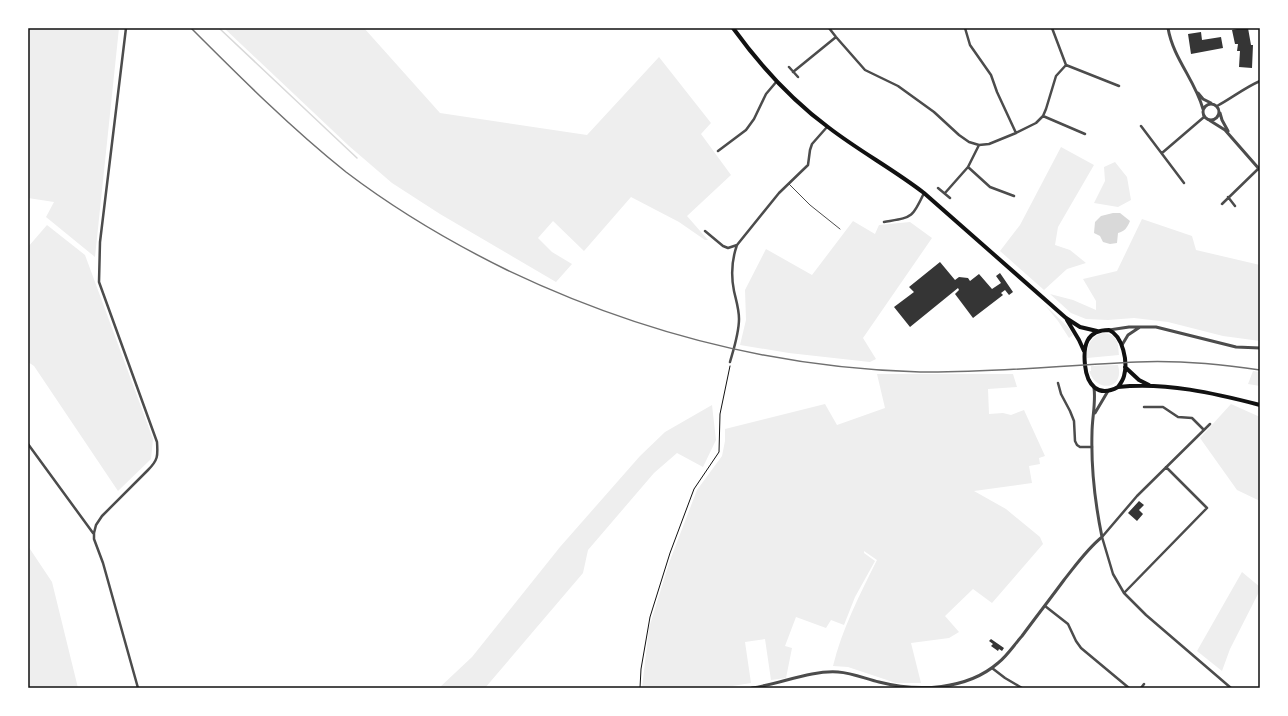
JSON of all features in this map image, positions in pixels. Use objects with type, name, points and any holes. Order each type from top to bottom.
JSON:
[{"type":"highway","points":[[733,28],[753,55],[777,81],[827,127],[924,192],[1066,318],[1080,327],[1097,331],[1109,330],[1115,334],[1122,345],[1125,367],[1124,378],[1118,387]]},
{"type":"highway","points":[[1066,318],[1084,351]]},
{"type":"highway","points":[[1097,331],[1090,336],[1084,351],[1084,358],[1088,381],[1098,390],[1108,391],[1118,387],[1152,386],[1211,392],[1260,405]]},
{"type":"highway","points":[[1125,367],[1138,380],[1152,386]]},
{"type":"street","points":[[126,28],[100,242],[99,282],[157,442],[158,456],[156,462],[102,516],[96,525],[94,540],[103,563],[138,688]]},
{"type":"street","points":[[829,28],[866,70],[898,86],[934,112],[959,135],[969,142],[979,145],[989,144],[1036,124],[1043,116],[1056,76],[1066,65]]},
{"type":"street","points":[[965,28],[970,45],[991,75],[997,92],[1016,133]]},
{"type":"street","points":[[1052,28],[1066,65],[1119,86]]},
{"type":"street","points":[[1168,28],[1173,48],[1197,92],[1204,117]]},
{"type":"street","points":[[793,72],[836,37]]},
{"type":"street","points":[[789,66],[798,77]]},
{"type":"street","points":[[718,151],[746,130],[754,119],[766,94],[777,81]]},
{"type":"street","points":[[1197,92],[1203,99],[1217,106],[1228,101],[1246,87],[1260,81]]},
{"type":"street","points":[[1203,109],[1206,105],[1212,104]]},
{"type":"street","points":[[1217,106],[1222,120],[1234,139]]},
{"type":"street","points":[[1209,120],[1216,118],[1219,111]]},
{"type":"street","points":[[1043,116],[1085,134]]},
{"type":"street","points":[[1204,117],[1225,130],[1259,169],[1222,204]]},
{"type":"street","points":[[1162,153],[1204,117]]},
{"type":"street","points":[[1140,126],[1184,183]]},
{"type":"street","points":[[730,362],[739,319],[734,290],[732,265],[737,245],[779,193],[808,165],[812,144],[827,127]]},
{"type":"street","points":[[944,193],[968,167],[979,145]]},
{"type":"street","points":[[968,167],[990,187],[1014,196]]},
{"type":"street","points":[[938,188],[950,198]]},
{"type":"street","points":[[884,222],[906,218],[916,212],[924,192]]},
{"type":"street","points":[[1228,197],[1235,206]]},
{"type":"street","points":[[705,231],[723,246],[728,248],[737,245]]},
{"type":"street","points":[[1109,330],[1141,326],[1166,329],[1236,347],[1260,348]]},
{"type":"street","points":[[1122,345],[1128,335],[1141,326]]},
{"type":"street","points":[[1058,383],[1074,421],[1075,440],[1077,444],[1080,447],[1092,447]]},
{"type":"street","points":[[1094,388],[1095,397],[1092,447],[1096,504],[1102,537],[1116,582],[1124,593],[1146,615],[1231,688]]},
{"type":"street","points":[[1094,415],[1108,391]]},
{"type":"street","points":[[1144,407],[1163,407],[1178,417],[1192,418],[1204,430]]},
{"type":"street","points":[[752,688],[768,686],[815,674],[838,672],[856,674],[878,682],[909,687],[945,686],[977,677],[992,668],[1004,657],[1090,547],[1102,537],[1137,496],[1210,424]]},
{"type":"street","points":[[28,444],[94,534]]},
{"type":"street","points":[[1124,593],[1207,508],[1166,467]]},
{"type":"street","points":[[1045,606],[1070,626],[1076,641],[1081,648],[1129,688]]},
{"type":"street","points":[[992,668],[1022,688]]},
{"type":"street","points":[[1140,688],[1144,684]]},
{"type":"lane","points":[[789,184],[810,205],[840,229]]},
{"type":"path","points":[[640,688],[641,669],[650,617],[670,553],[694,490],[719,452],[720,414],[730,362]]},
{"type":"shaded area","points":[[28,28],[119,28],[95,257],[46,217],[54,202],[28,198]]},
{"type":"shaded area","points":[[224,28],[364,28],[440,113],[587,135],[659,57],[711,123],[701,134],[731,175],[687,216],[708,240],[705,240],[679,222],[631,197],[584,251],[553,221],[538,238],[552,252],[572,264],[556,282],[440,214],[392,183],[349,146]]},
{"type":"shaded area","points":[[1061,147],[1094,165],[1058,227],[1055,245],[1070,250],[1086,263],[1067,269],[1044,290],[1000,251],[1020,225]]},
{"type":"shaded area","points":[[1115,162],[1127,177],[1131,200],[1118,207],[1094,203],[1105,181],[1104,167]]},
{"type":"shaded area","points":[[1120,213],[1130,221],[1126,229],[1118,233],[1117,243],[1110,244],[1103,242],[1100,236],[1094,233],[1095,222],[1101,216]]},
{"type":"shaded area","points":[[1142,219],[1192,236],[1196,250],[1260,265],[1260,341],[1223,336],[1168,322],[1134,318],[1108,320],[1086,319],[1071,313],[1050,294],[1073,300],[1096,310],[1096,301],[1083,279],[1117,271]]},
{"type":"shaded area","points":[[853,221],[875,234],[879,225],[910,222],[932,238],[863,338],[876,359],[870,362],[789,353],[740,345],[746,320],[745,290],[766,249],[812,275]]},
{"type":"shaded area","points":[[47,225],[85,255],[153,439],[151,459],[118,491],[34,366],[28,362],[28,247]]},
{"type":"shaded area","points":[[1044,304],[1068,327],[1073,335],[1069,338],[1058,321]]},
{"type":"shaded area","points":[[1102,333],[1114,337],[1118,346],[1119,355],[1087,358],[1087,350],[1090,342]]},
{"type":"shaded area","points":[[1118,365],[1118,379],[1114,384],[1109,386],[1104,386],[1098,383],[1089,371],[1091,371],[1091,366]]},
{"type":"shaded area","points":[[1253,371],[1260,372],[1260,386],[1248,384]]},
{"type":"shaded area","points":[[877,374],[1013,374],[1017,387],[988,389],[989,414],[1003,413],[1011,415],[1024,410],[1045,456],[1039,458],[1040,464],[1029,466],[1032,483],[974,491],[1006,509],[1040,537],[1043,544],[992,603],[973,589],[945,616],[959,632],[949,638],[911,643],[921,683],[896,683],[848,667],[833,666],[846,625],[877,560],[864,551],[864,553],[875,561],[855,597],[844,625],[831,620],[826,628],[796,617],[785,646],[792,648],[786,678],[771,680],[765,639],[745,642],[751,683],[720,688],[642,688],[649,628],[669,563],[697,490],[722,456],[725,441],[725,429],[825,404],[837,425],[885,408]]},
{"type":"shaded area","points":[[1231,404],[1260,417],[1260,501],[1237,490],[1200,438]]},
{"type":"shaded area","points":[[712,405],[716,440],[703,467],[677,453],[654,473],[588,550],[583,573],[485,688],[439,688],[472,657],[560,547],[640,456],[665,432]]},
{"type":"shaded area","points":[[28,546],[52,582],[78,688],[28,688]]},
{"type":"shaded area","points":[[1242,572],[1260,587],[1260,590],[1230,649],[1222,671],[1197,651]]},
{"type":"building","points":[[1248,28],[1251,45],[1253,45],[1252,68],[1239,67],[1240,51],[1237,51],[1238,44],[1235,44],[1232,30]]},
{"type":"building","points":[[1201,32],[1202,40],[1221,37],[1223,48],[1191,54],[1188,34]]},
{"type":"building","points":[[940,262],[955,280],[959,277],[968,278],[970,281],[979,274],[992,289],[1001,283],[996,276],[1000,273],[1013,292],[1009,295],[1005,290],[1001,293],[1003,295],[973,318],[955,294],[959,290],[958,288],[910,327],[894,307],[914,292],[909,287]]},
{"type":"building","points":[[1139,501],[1144,505],[1139,510],[1143,514],[1137,521],[1128,513]]},
{"type":"building","points":[[991,639],[1004,648],[1002,651],[999,649],[998,651],[991,646],[993,644],[989,641]]},
{"type":"waterway","points":[[219,28],[357,158]]},
{"type":"railway","points":[[191,28],[286,120],[346,172],[365,186],[444,237],[507,270],[606,312],[708,343],[813,363],[866,369],[947,372],[1110,363],[1168,362],[1198,363],[1260,370]]}]
